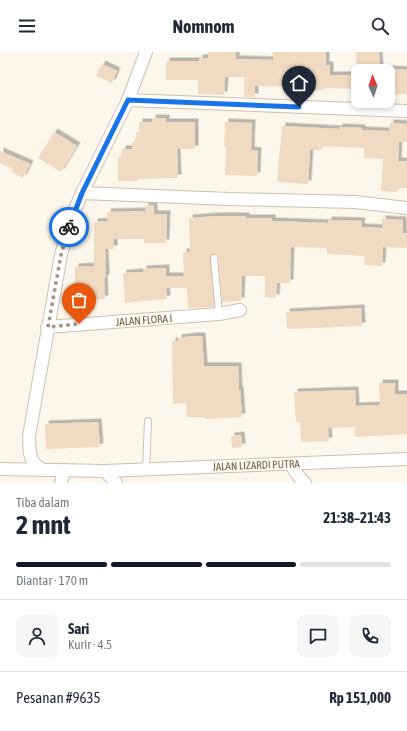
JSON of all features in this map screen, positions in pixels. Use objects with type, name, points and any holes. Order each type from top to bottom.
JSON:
[{"type":"street","points":[[43,470],[35,465],[30,456],[30,436],[61,255],[72,216],[128,100],[146,52]]},
{"type":"street","points":[[128,100],[407,111]]},
{"type":"street","points":[[82,193],[355,202],[407,208]]},
{"type":"street","name":"JALAN FLORA I","points":[[48,327],[219,314],[240,310]]},
{"type":"street","name":"JALAN LIZARDI PUTRA","points":[[0,469],[105,471],[146,470],[407,459]]},
{"type":"street","points":[[290,464],[301,482]]},
{"type":"street","points":[[61,483],[64,470]]},
{"type":"street","points":[[105,471],[116,483]]},
{"type":"lane","points":[[214,258],[219,314]]},
{"type":"lane","points":[[146,470],[148,421]]},
{"type":"building","points":[[208,52],[236,52],[236,59],[273,60],[273,52],[326,52],[326,65],[330,65],[330,75],[351,75],[351,89],[324,88],[324,90],[301,90],[301,87],[255,86],[255,97],[244,97],[244,77],[225,77],[224,95],[198,94],[198,80],[166,80],[166,61],[199,61],[199,58],[208,58]]},
{"type":"building","points":[[356,52],[379,52],[380,64],[357,64]]},
{"type":"building","points":[[102,64],[117,71],[112,83],[96,76]]},
{"type":"building","points":[[395,69],[407,70],[407,94],[395,94]]},
{"type":"building","points":[[152,118],[166,118],[166,122],[195,122],[195,149],[177,149],[178,178],[118,181],[118,157],[122,157],[122,149],[132,149],[132,142],[136,142],[136,132],[139,132],[139,122],[152,122]]},
{"type":"building","points":[[225,122],[252,123],[251,150],[258,151],[257,176],[225,175]]},
{"type":"building","points":[[390,123],[407,124],[407,142],[399,142],[398,161],[407,161],[407,188],[397,188],[397,192],[381,191],[383,159],[364,158],[364,148],[322,146],[322,150],[310,150],[308,184],[277,182],[282,126],[339,129],[339,127],[362,128],[362,130],[389,131]]},
{"type":"building","points":[[54,132],[77,146],[61,172],[38,158]]},
{"type":"building","points":[[0,151],[30,164],[23,178],[11,172],[13,169],[0,163]]},
{"type":"building","points":[[145,205],[154,206],[154,214],[167,214],[166,243],[144,243],[144,239],[114,239],[114,249],[105,249],[105,299],[75,300],[75,267],[94,266],[94,222],[108,221],[107,212],[145,211]]},
{"type":"building","points":[[246,216],[246,218],[272,218],[272,221],[328,223],[328,220],[362,221],[361,227],[382,228],[382,219],[403,220],[403,233],[407,233],[407,248],[383,247],[382,266],[364,265],[365,256],[327,254],[327,248],[291,247],[290,283],[277,283],[276,298],[265,297],[265,276],[242,276],[241,301],[222,302],[218,258],[216,254],[213,254],[210,258],[214,307],[188,308],[187,288],[166,288],[167,299],[125,303],[123,273],[143,272],[143,269],[166,268],[166,276],[184,276],[183,252],[190,252],[189,218]]},
{"type":"building","points":[[361,308],[362,326],[287,329],[286,312]]},
{"type":"building","points":[[202,336],[204,366],[238,366],[242,417],[205,419],[205,417],[187,417],[186,403],[173,404],[172,341],[178,342],[178,338]]},
{"type":"building","points":[[379,383],[395,383],[395,394],[407,394],[407,434],[355,437],[355,427],[328,428],[329,441],[301,442],[300,422],[296,422],[294,392],[355,390],[356,406],[380,405]]},
{"type":"building","points":[[98,422],[100,447],[46,449],[45,424]]},
{"type":"building","points":[[241,435],[242,447],[232,448],[231,436]]},
{"type":"way so far","points":[[69,227],[61,255],[48,327],[79,324]]},
{"type":"route","points":[[69,227],[82,193],[128,100],[299,107]]}]
